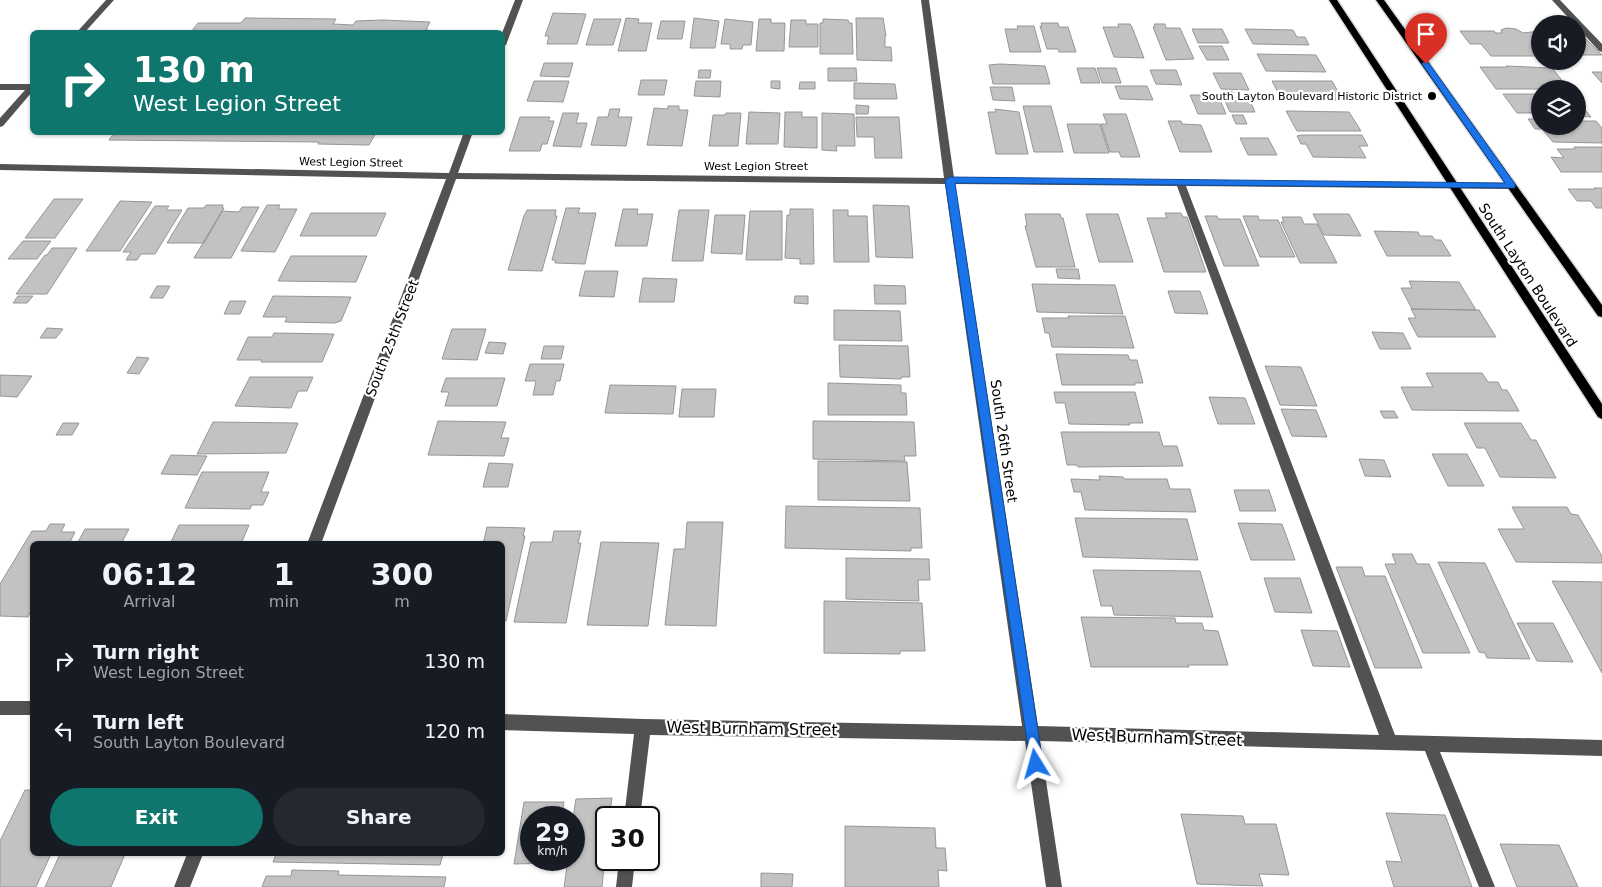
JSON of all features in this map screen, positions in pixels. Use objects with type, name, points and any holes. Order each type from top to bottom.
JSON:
[{"type":"main road","name":"South Layton Boulevard","points":[[1333,0],[1602,414]]},
{"type":"main road","points":[[1380,0],[1602,313]]},
{"type":"street","points":[[83,30],[110,0]]},
{"type":"street","points":[[505,37],[519,0]]},
{"type":"street","name":"South 26th Street","points":[[925,0],[1054,887]]},
{"type":"street","points":[[1556,0],[1602,49]]},
{"type":"street","points":[[0,86],[30,87]]},
{"type":"street","points":[[0,124],[30,89]]},
{"type":"street","name":"South 25th Street","points":[[315,541],[468,135]]},
{"type":"street","name":"West Legion Street","points":[[0,167],[453,176],[1512,186]]},
{"type":"street","points":[[1180,182],[1390,743]]},
{"type":"street","points":[[0,708],[30,708]]},
{"type":"street","name":"West Burnham Street","points":[[505,722],[643,727],[1032,734],[1602,748]]},
{"type":"street","points":[[633,806],[643,727]]},
{"type":"street","points":[[1430,745],[1487,887]]},
{"type":"street","points":[[182,887],[194,856]]},
{"type":"street","points":[[624,887],[626,871]]},
{"type":"building","points":[[553,13],[586,14],[577,44],[547,44],[549,36],[545,36]]},
{"type":"building","points":[[245,18],[336,19],[333,24],[353,25],[356,21],[430,22],[426,30],[193,30],[198,23],[241,23]]},
{"type":"building","points":[[626,18],[639,19],[638,23],[652,23],[646,51],[618,51]]},
{"type":"building","points":[[694,18],[719,21],[715,48],[690,48]]},
{"type":"building","points":[[856,18],[883,18],[886,36],[885,47],[891,47],[892,61],[857,60]]},
{"type":"building","points":[[594,19],[621,19],[613,45],[586,45]]},
{"type":"building","points":[[725,19],[753,22],[751,45],[743,45],[742,49],[730,49],[730,44],[721,44]]},
{"type":"building","points":[[759,19],[771,19],[771,23],[785,23],[784,51],[756,51]]},
{"type":"building","points":[[823,19],[848,20],[849,23],[852,23],[853,54],[820,54],[820,23],[823,23]]},
{"type":"building","points":[[791,20],[806,20],[806,24],[818,24],[818,47],[789,47]]},
{"type":"building","points":[[661,21],[685,21],[682,39],[657,39]]},
{"type":"building","points":[[1041,23],[1058,23],[1059,27],[1068,27],[1076,52],[1059,52],[1058,49],[1047,49],[1040,26],[1042,26]]},
{"type":"building","points":[[1118,24],[1130,24],[1144,58],[1114,57],[1103,27],[1119,27]]},
{"type":"building","points":[[1154,24],[1165,24],[1166,28],[1180,28],[1194,59],[1166,60],[1153,27],[1155,27]]},
{"type":"building","points":[[1017,26],[1034,26],[1041,52],[1010,52],[1005,29],[1018,29]]},
{"type":"building","points":[[1506,28],[1516,29],[1523,33],[1531,32],[1531,56],[1491,56],[1481,44],[1470,44],[1460,31],[1494,31],[1502,33],[1501,30]]},
{"type":"building","points":[[1192,29],[1222,29],[1229,43],[1198,43]]},
{"type":"building","points":[[1245,29],[1293,30],[1297,37],[1305,37],[1309,45],[1253,44]]},
{"type":"building","points":[[1586,39],[1602,55],[1586,55]]},
{"type":"building","points":[[1199,46],[1222,46],[1229,60],[1207,60]]},
{"type":"building","points":[[1257,54],[1316,55],[1326,72],[1266,71]]},
{"type":"building","points":[[544,63],[573,63],[569,77],[540,76]]},
{"type":"building","points":[[989,65],[1045,66],[1050,84],[993,84]]},
{"type":"building","points":[[1480,67],[1554,70],[1562,80],[1531,80],[1531,89],[1496,89]]},
{"type":"building","points":[[828,68],[856,68],[857,81],[828,81]]},
{"type":"building","points":[[1077,68],[1095,68],[1100,83],[1081,83]]},
{"type":"building","points":[[1097,68],[1116,68],[1121,83],[1102,83]]},
{"type":"building","points":[[699,70],[711,70],[710,78],[698,78]]},
{"type":"building","points":[[1150,70],[1176,70],[1182,85],[1156,84]]},
{"type":"building","points":[[1592,72],[1602,72],[1602,83]]},
{"type":"building","points":[[1213,73],[1241,73],[1249,90],[1221,89]]},
{"type":"building","points":[[641,80],[667,80],[664,95],[638,95]]},
{"type":"building","points":[[534,81],[569,81],[563,102],[527,101]]},
{"type":"building","points":[[696,81],[721,81],[720,97],[694,96]]},
{"type":"building","points":[[771,81],[780,81],[780,89],[771,88]]},
{"type":"building","points":[[1272,81],[1332,81],[1343,100],[1282,100]]},
{"type":"building","points":[[800,82],[815,82],[815,89],[799,89]]},
{"type":"building","points":[[854,83],[895,84],[897,99],[854,99]]},
{"type":"building","points":[[1115,86],[1147,86],[1153,100],[1120,99]]},
{"type":"building","points":[[990,87],[1012,87],[1015,101],[993,100]]},
{"type":"building","points":[[1223,91],[1233,92],[1235,98],[1225,97]]},
{"type":"building","points":[[1503,94],[1531,94],[1531,113],[1517,113]]},
{"type":"building","points":[[1190,95],[1218,95],[1226,114],[1198,114]]},
{"type":"building","points":[[1225,101],[1250,101],[1255,112],[1230,112]]},
{"type":"building","points":[[856,105],[869,106],[868,114],[856,114]]},
{"type":"building","points":[[668,106],[679,106],[679,110],[688,110],[682,146],[647,145],[654,108],[668,109]]},
{"type":"building","points":[[1023,106],[1051,106],[1063,152],[1034,152]]},
{"type":"building","points":[[610,109],[620,109],[618,117],[632,117],[626,146],[591,145],[598,117],[608,117]]},
{"type":"building","points":[[995,109],[1019,112],[1028,154],[996,154],[988,112],[996,112]]},
{"type":"building","points":[[1286,111],[1349,112],[1361,131],[1297,131]]},
{"type":"building","points":[[749,112],[780,113],[778,144],[746,144]]},
{"type":"building","points":[[785,112],[802,112],[802,117],[817,117],[817,148],[784,147]]},
{"type":"building","points":[[563,113],[579,113],[576,123],[587,123],[581,147],[553,146]]},
{"type":"building","points":[[726,113],[741,113],[738,146],[709,146],[713,115],[725,115]]},
{"type":"building","points":[[822,113],[854,114],[855,146],[836,146],[837,151],[822,150]]},
{"type":"building","points":[[1103,114],[1126,114],[1140,157],[1121,157],[1119,152],[1110,152],[1101,124],[1107,124]]},
{"type":"building","points":[[1232,115],[1243,115],[1247,124],[1236,124]]},
{"type":"building","points":[[520,117],[550,117],[548,121],[554,121],[547,144],[542,144],[540,151],[509,151]]},
{"type":"building","points":[[856,117],[899,117],[902,158],[875,158],[874,137],[857,137]]},
{"type":"building","points":[[1168,121],[1181,121],[1182,124],[1201,125],[1212,152],[1180,152]]},
{"type":"building","points":[[1586,121],[1596,121],[1602,128],[1602,143],[1553,142],[1547,135],[1586,135]]},
{"type":"building","points":[[1067,124],[1100,124],[1109,153],[1074,153]]},
{"type":"building","points":[[113,135],[375,135],[369,145],[318,144],[319,142],[109,140]]},
{"type":"building","points":[[1362,135],[1368,146],[1359,146],[1366,158],[1313,157],[1306,144],[1301,144],[1297,136]]},
{"type":"building","points":[[1240,138],[1268,138],[1277,155],[1248,155]]},
{"type":"building","points":[[1574,147],[1602,147],[1602,172],[1561,172],[1551,157],[1564,158],[1557,149],[1575,149]]},
{"type":"building","points":[[1602,188],[1602,208],[1596,208],[1591,201],[1577,201],[1568,189],[1595,189]]},
{"type":"building","points":[[54,199],[83,199],[55,238],[25,238]]},
{"type":"building","points":[[120,201],[152,202],[120,251],[86,251]]},
{"type":"building","points":[[206,205],[223,205],[222,208],[224,208],[204,243],[167,243],[188,208],[204,208]]},
{"type":"building","points":[[267,205],[280,205],[278,209],[297,209],[275,252],[241,251]]},
{"type":"building","points":[[873,205],[909,206],[913,258],[876,257]]},
{"type":"building","points":[[155,206],[169,206],[166,210],[182,210],[155,254],[141,254],[137,260],[126,260],[131,252],[123,252]]},
{"type":"building","points":[[242,207],[259,207],[231,258],[194,258],[222,211],[239,212]]},
{"type":"building","points":[[566,208],[580,208],[578,213],[596,213],[585,264],[555,263],[555,260],[552,260]]},
{"type":"building","points":[[623,209],[638,209],[637,214],[653,214],[647,246],[615,246]]},
{"type":"building","points":[[790,209],[813,209],[814,264],[800,264],[800,259],[785,258],[787,215],[790,215]]},
{"type":"building","points":[[527,210],[556,210],[555,216],[557,216],[542,271],[508,270],[524,216]]},
{"type":"building","points":[[679,210],[709,210],[703,261],[672,261]]},
{"type":"building","points":[[833,210],[848,210],[848,216],[867,216],[869,262],[834,262]]},
{"type":"building","points":[[750,211],[782,211],[782,260],[746,260]]},
{"type":"building","points":[[311,213],[386,213],[376,236],[300,236]]},
{"type":"building","points":[[1165,213],[1181,213],[1183,217],[1187,217],[1206,272],[1164,272],[1147,218],[1167,218]]},
{"type":"building","points":[[1025,214],[1060,214],[1061,218],[1063,218],[1075,267],[1036,267],[1025,226],[1027,226]]},
{"type":"building","points":[[1086,214],[1118,214],[1133,262],[1099,262]]},
{"type":"building","points":[[1313,214],[1349,214],[1361,236],[1324,235]]},
{"type":"building","points":[[715,215],[745,215],[742,254],[711,253]]},
{"type":"building","points":[[1205,216],[1217,216],[1218,219],[1240,219],[1259,266],[1224,266]]},
{"type":"building","points":[[1243,216],[1258,216],[1259,220],[1278,220],[1295,257],[1260,257]]},
{"type":"building","points":[[1282,217],[1301,217],[1304,224],[1317,224],[1337,263],[1300,263],[1281,222],[1284,222]]},
{"type":"building","points":[[1374,231],[1418,232],[1420,236],[1432,236],[1435,240],[1441,240],[1451,256],[1387,256]]},
{"type":"building","points":[[23,241],[51,241],[37,259],[8,259]]},
{"type":"building","points":[[52,248],[77,248],[47,294],[16,294],[45,255]]},
{"type":"building","points":[[291,256],[367,256],[356,282],[278,281]]},
{"type":"building","points":[[1056,269],[1078,269],[1080,279],[1058,278]]},
{"type":"building","points":[[585,271],[618,271],[614,297],[579,296]]},
{"type":"building","points":[[643,278],[677,279],[674,302],[639,302]]},
{"type":"building","points":[[1409,281],[1459,282],[1476,310],[1412,309],[1401,288],[1412,288]]},
{"type":"building","points":[[1032,284],[1115,285],[1123,314],[1037,312]]},
{"type":"building","points":[[874,285],[905,286],[906,304],[875,304]]},
{"type":"building","points":[[157,286],[170,286],[163,298],[150,298]]},
{"type":"building","points":[[1168,291],[1200,291],[1208,314],[1175,313]]},
{"type":"building","points":[[18,296],[33,296],[27,303],[13,303]]},
{"type":"building","points":[[273,296],[351,297],[341,321],[335,323],[285,322],[287,317],[263,317]]},
{"type":"building","points":[[795,296],[808,296],[808,304],[794,303]]},
{"type":"building","points":[[230,301],[246,301],[240,314],[224,314]]},
{"type":"building","points":[[1411,309],[1479,310],[1496,337],[1418,337],[1408,318],[1416,318]]},
{"type":"building","points":[[834,310],[900,311],[902,341],[834,340]]},
{"type":"building","points":[[1068,316],[1125,316],[1134,348],[1052,347],[1049,333],[1045,333],[1042,318],[1069,318]]},
{"type":"building","points":[[47,328],[63,329],[56,338],[40,338]]},
{"type":"building","points":[[452,329],[486,329],[477,360],[442,359]]},
{"type":"building","points":[[1372,332],[1403,333],[1411,349],[1380,349]]},
{"type":"building","points":[[274,333],[334,334],[322,362],[237,360],[248,337],[272,337]]},
{"type":"building","points":[[489,342],[506,343],[503,354],[485,353]]},
{"type":"building","points":[[839,345],[908,346],[910,377],[901,377],[901,379],[840,377]]},
{"type":"building","points":[[544,346],[564,346],[561,359],[541,359]]},
{"type":"building","points":[[1056,354],[1128,355],[1130,360],[1137,360],[1143,383],[1135,383],[1135,385],[1062,385]]},
{"type":"building","points":[[137,357],[149,358],[139,374],[127,373]]},
{"type":"building","points":[[530,364],[564,364],[560,381],[556,381],[553,395],[533,395],[536,381],[525,381]]},
{"type":"building","points":[[1265,366],[1301,367],[1317,406],[1280,405]]},
{"type":"building","points":[[1426,373],[1482,373],[1488,382],[1498,382],[1502,390],[1507,390],[1519,411],[1412,410],[1401,387],[1433,387]]},
{"type":"building","points":[[0,375],[32,376],[17,397],[0,396]]},
{"type":"building","points":[[250,377],[313,377],[307,391],[298,391],[291,408],[235,406]]},
{"type":"building","points":[[446,378],[505,378],[497,406],[445,406],[449,392],[441,392]]},
{"type":"building","points":[[828,383],[901,385],[901,393],[906,393],[907,415],[828,415]]},
{"type":"building","points":[[610,385],[676,386],[673,414],[605,413]]},
{"type":"building","points":[[682,389],[716,389],[714,417],[679,417]]},
{"type":"building","points":[[1054,392],[1135,392],[1143,423],[1129,423],[1130,425],[1069,424],[1065,403],[1056,403]]},
{"type":"building","points":[[1209,397],[1245,398],[1255,424],[1218,424]]},
{"type":"building","points":[[1281,409],[1316,410],[1327,437],[1292,436]]},
{"type":"building","points":[[1380,411],[1394,411],[1398,418],[1384,418]]},
{"type":"building","points":[[438,421],[506,422],[501,438],[509,438],[504,456],[428,455]]},
{"type":"building","points":[[813,421],[914,422],[916,456],[904,456],[905,461],[813,459]]},
{"type":"building","points":[[213,422],[298,423],[286,453],[197,454]]},
{"type":"building","points":[[63,423],[79,423],[72,435],[56,435]]},
{"type":"building","points":[[1464,423],[1521,423],[1531,440],[1536,440],[1556,478],[1500,477],[1485,448],[1477,448]]},
{"type":"building","points":[[1061,432],[1159,432],[1163,446],[1177,446],[1183,466],[1078,467],[1077,465],[1067,465]]},
{"type":"building","points":[[1432,454],[1467,454],[1484,486],[1448,486]]},
{"type":"building","points":[[171,455],[207,456],[197,475],[161,474]]},
{"type":"building","points":[[1359,459],[1384,460],[1391,477],[1365,476]]},
{"type":"building","points":[[818,461],[907,462],[910,501],[818,500]]},
{"type":"building","points":[[489,463],[513,464],[508,487],[483,487]]},
{"type":"building","points":[[202,472],[269,472],[261,492],[269,492],[263,505],[252,505],[250,509],[185,508]]},
{"type":"building","points":[[1099,476],[1123,477],[1124,479],[1167,479],[1170,489],[1190,489],[1196,512],[1085,510],[1081,492],[1074,492],[1071,479],[1100,480]]},
{"type":"building","points":[[1234,490],[1269,490],[1276,511],[1240,511]]},
{"type":"building","points":[[786,506],[920,508],[922,548],[911,548],[911,551],[785,548]]},
{"type":"building","points":[[1512,507],[1567,507],[1571,514],[1578,515],[1602,556],[1602,563],[1516,562],[1498,529],[1524,529]]},
{"type":"building","points":[[1075,518],[1187,519],[1198,560],[1083,557]]},
{"type":"building","points":[[687,522],[723,522],[716,626],[665,625],[674,549],[685,549]]},
{"type":"building","points":[[1238,523],[1282,524],[1295,560],[1251,560]]},
{"type":"building","points":[[50,524],[65,524],[61,532],[75,532],[70,541],[30,541],[30,612],[28,617],[0,616],[0,584],[32,531],[46,531]]},
{"type":"building","points":[[179,525],[249,525],[242,541],[171,541]]},
{"type":"building","points":[[487,527],[525,528],[523,536],[525,536],[506,621],[505,541],[484,541]]},
{"type":"building","points":[[85,529],[129,529],[123,541],[79,541]]},
{"type":"building","points":[[554,531],[581,531],[578,543],[581,543],[566,623],[514,622],[531,542],[552,542]]},
{"type":"building","points":[[601,542],[659,543],[648,626],[587,625]]},
{"type":"building","points":[[1392,554],[1412,554],[1417,564],[1429,564],[1470,653],[1423,653],[1385,564],[1396,564]]},
{"type":"building","points":[[846,558],[929,559],[930,580],[918,580],[919,601],[846,599]]},
{"type":"building","points":[[1438,562],[1485,563],[1530,659],[1487,658],[1485,653],[1479,652]]},
{"type":"building","points":[[1336,567],[1362,567],[1365,576],[1385,576],[1422,668],[1375,668]]},
{"type":"building","points":[[1093,570],[1200,571],[1213,617],[1114,615],[1112,606],[1101,606]]},
{"type":"building","points":[[1264,578],[1300,578],[1312,613],[1275,612]]},
{"type":"building","points":[[1552,581],[1602,582],[1602,673]]},
{"type":"building","points":[[824,601],[922,603],[925,651],[900,651],[900,654],[824,653]]},
{"type":"building","points":[[1081,617],[1175,618],[1176,623],[1202,623],[1204,630],[1218,631],[1228,665],[1091,667]]},
{"type":"building","points":[[1517,623],[1553,623],[1573,662],[1537,661]]},
{"type":"building","points":[[1301,630],[1337,631],[1350,667],[1313,666]]},
{"type":"building","points":[[25,790],[30,790],[30,856],[50,856],[36,887],[0,887],[0,841]]},
{"type":"building","points":[[612,798],[611,806],[595,806],[595,871],[604,871],[602,887],[564,887],[566,871],[585,871],[585,806],[575,806],[576,799]]},
{"type":"building","points":[[524,802],[564,802],[564,806],[523,806]]},
{"type":"building","points":[[1386,813],[1445,815],[1472,887],[1394,887],[1386,861],[1402,862]]},
{"type":"building","points":[[1181,814],[1243,816],[1245,824],[1276,824],[1289,875],[1259,874],[1263,886],[1197,884]]},
{"type":"building","points":[[845,826],[935,828],[936,848],[945,848],[947,871],[938,870],[939,887],[845,887]]},
{"type":"building","points":[[520,827],[520,864],[514,864]]},
{"type":"building","points":[[1500,844],[1559,845],[1578,887],[1517,887]]},
{"type":"building","points":[[59,856],[124,856],[111,887],[45,887]]},
{"type":"building","points":[[275,856],[442,856],[440,865],[273,862]]},
{"type":"building","points":[[292,870],[339,871],[338,875],[446,877],[444,887],[262,887],[266,876],[291,876]]},
{"type":"building","points":[[761,873],[793,874],[792,887],[761,887]]},
{"type":"place","name":"South Layton Boulevard Historic District","points":[[1432,96]]},
{"type":"route","points":[[1036,764],[950,180],[1512,186],[1426,64]]}]
